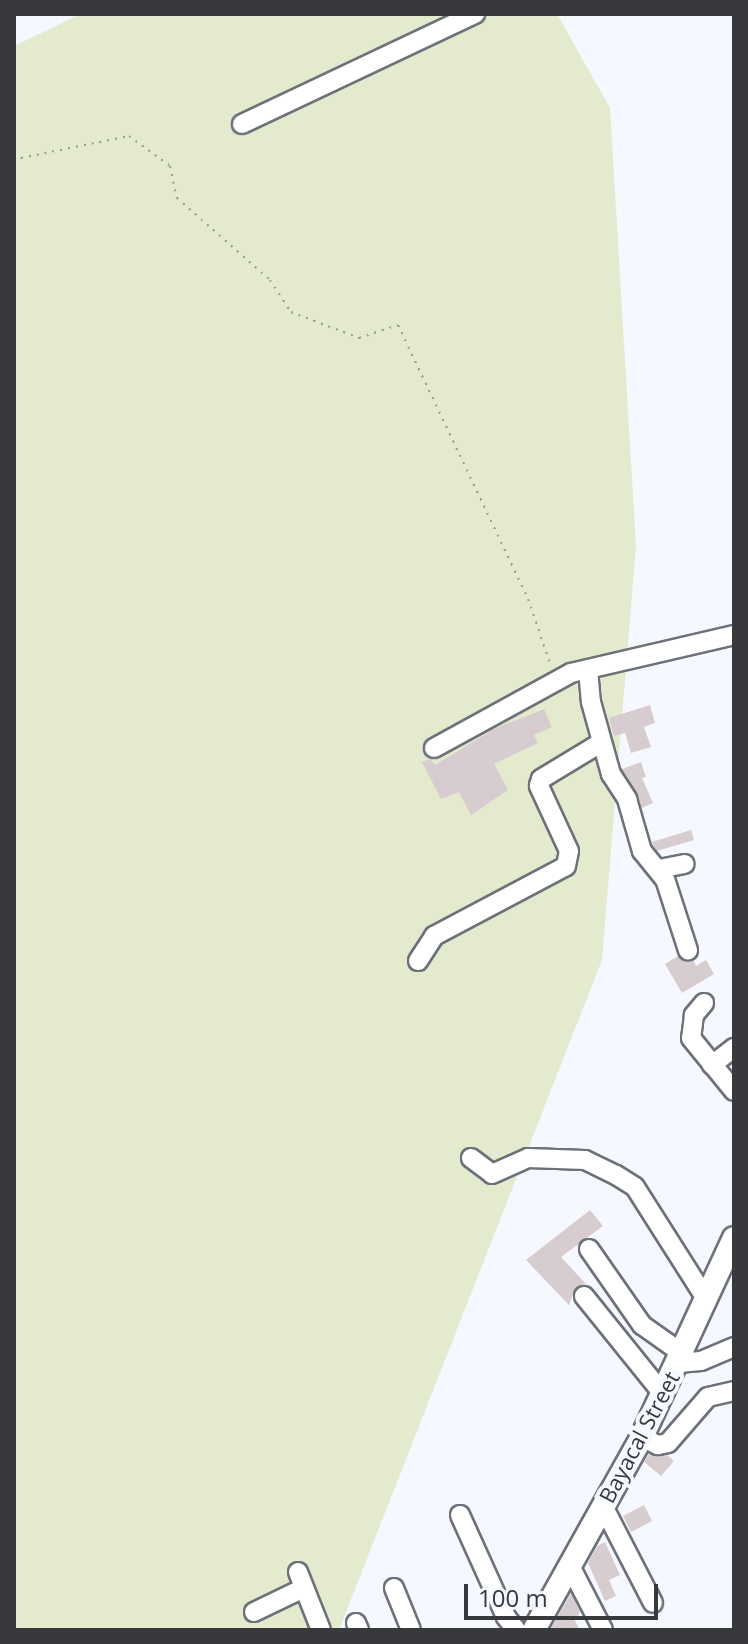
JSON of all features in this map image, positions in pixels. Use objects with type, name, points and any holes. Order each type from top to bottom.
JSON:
[{"type":"main road","name":"Bayacal Street","points":[[534,1630],[642,1437],[734,1238]]},
{"type":"street","points":[[242,124],[475,14]]},
{"type":"street","points":[[434,748],[579,671],[734,635]]},
{"type":"street","points":[[579,671],[615,784],[630,808],[642,851],[659,869],[688,950]]},
{"type":"street","points":[[418,961],[434,936],[566,866],[569,851],[539,786],[541,779],[602,742]]},
{"type":"street","points":[[659,869],[685,864]]},
{"type":"street","points":[[704,1003],[694,1015],[691,1038],[734,1091]]},
{"type":"street","points":[[712,1065],[734,1048]]},
{"type":"street","points":[[471,1158],[492,1174],[528,1158],[585,1160],[616,1175],[635,1187],[706,1299]]},
{"type":"street","points":[[589,1249],[642,1325],[680,1358],[701,1361],[734,1347]]},
{"type":"street","points":[[584,1296],[663,1394]]},
{"type":"street","points":[[642,1437],[658,1445],[668,1443],[708,1397],[734,1391]]},
{"type":"street","points":[[603,1506],[653,1603]]},
{"type":"street","points":[[460,1515],[506,1617],[516,1630]]},
{"type":"street","points":[[570,1566],[603,1630]]},
{"type":"street","points":[[254,1612],[301,1580],[321,1630]]},
{"type":"street","points":[[394,1588],[411,1630]]},
{"type":"path","points":[[14,153],[21,158],[129,136],[170,166],[177,198],[270,280],[291,312],[359,338],[398,325],[528,599],[551,666],[579,671]]},
{"type":"green space","points":[[81,14],[557,14],[610,108],[636,546],[602,960],[339,1630],[14,1630],[14,46]]},
{"type":"building","points":[[650,705],[655,723],[644,727],[651,747],[631,753],[625,733],[614,736],[609,718]]},
{"type":"building","points":[[544,709],[552,727],[534,735],[538,743],[494,764],[508,790],[471,815],[459,792],[441,799],[422,762],[430,759],[435,765],[494,729]]},
{"type":"building","points":[[641,762],[646,777],[642,778],[653,803],[642,808],[622,769]]},
{"type":"building","points":[[691,830],[694,840],[657,851],[653,845],[652,842]]},
{"type":"building","points":[[678,956],[685,961],[693,960],[696,966],[706,960],[714,974],[682,993],[665,964]]},
{"type":"building","points":[[590,1210],[603,1226],[561,1257],[586,1284],[576,1287],[569,1305],[526,1260]]},
{"type":"building","points":[[649,1454],[667,1455],[674,1461],[661,1476],[644,1462]]},
{"type":"building","points":[[644,1505],[652,1521],[631,1532],[623,1516]]},
{"type":"building","points":[[605,1542],[620,1575],[609,1580],[616,1596],[605,1601],[588,1563],[597,1546]]},
{"type":"building","points":[[571,1593],[580,1612],[575,1621],[580,1630],[550,1630]]}]
